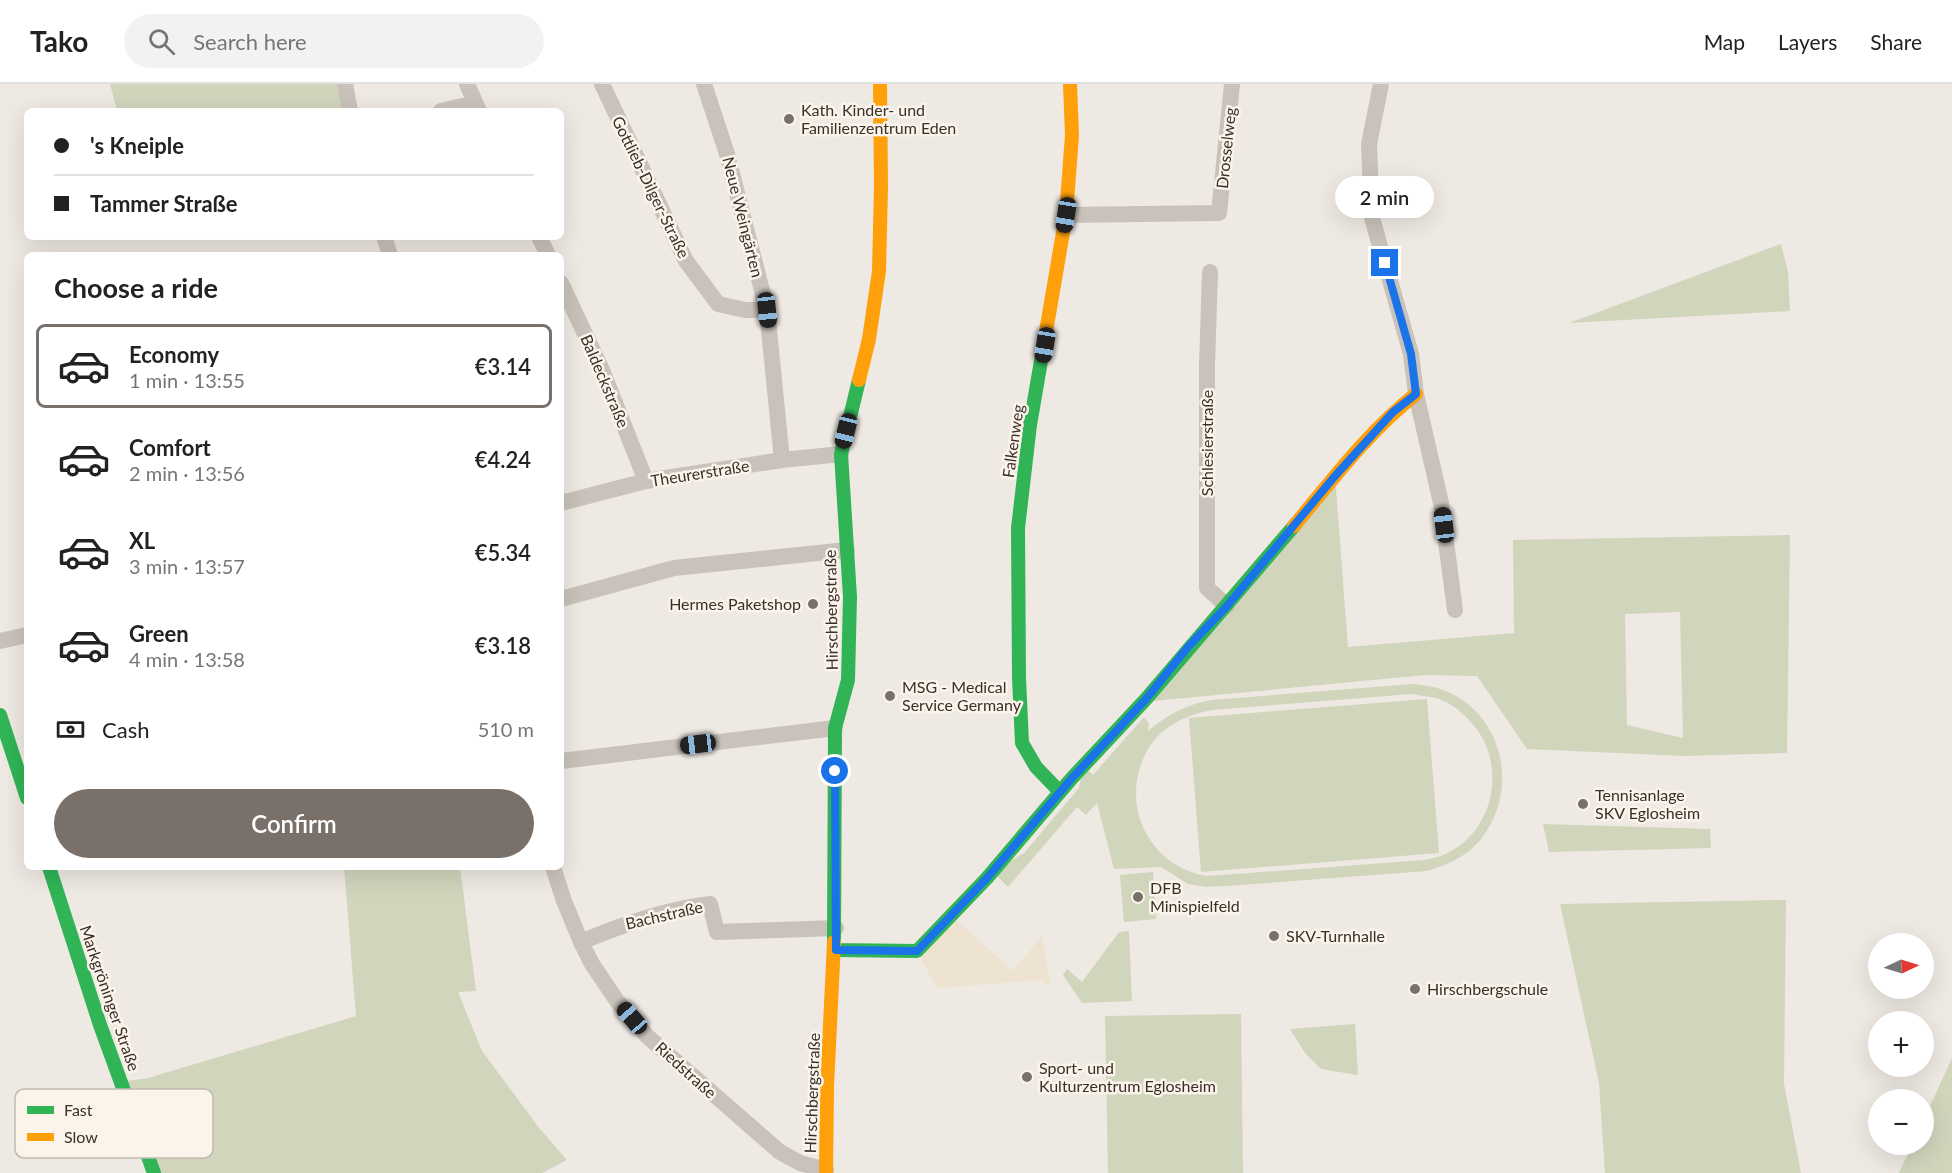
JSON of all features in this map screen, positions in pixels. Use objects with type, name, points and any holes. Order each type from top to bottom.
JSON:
[{"type":"street","points":[[345,84],[349,108]]},
{"type":"street","points":[[467,84],[477,107]]},
{"type":"street","name":"Gottlieb-Dilger-Straße","points":[[602,84],[686,261],[718,304],[745,310],[767,310]]},
{"type":"street","name":"Neue Weingärten","points":[[704,84],[728,154],[767,310],[782,460]]},
{"type":"street","name":"Hirschbergstraße","points":[[826,1171],[827,1087],[836,950],[835,728],[848,680],[850,597],[841,454],[868,339],[879,271],[880,84]]},
{"type":"street","name":"Falkenweg","points":[[1060,792],[1036,766],[1022,743],[1018,528],[1030,425],[1066,215],[1072,135],[1070,84]]},
{"type":"street","name":"Drosselweg","points":[[1066,215],[1219,213],[1232,84]]},
{"type":"street","points":[[1381,84],[1369,144],[1372,218],[1411,354],[1416,394],[1441,503],[1455,610]]},
{"type":"street","name":"Schlesierstraße","points":[[1210,272],[1207,588],[1227,606]]},
{"type":"street","name":"Baldeckstraße","points":[[564,289],[602,370],[646,481]]},
{"type":"street","points":[[836,950],[917,951],[987,878],[1060,792],[1227,606],[1335,476],[1393,412],[1416,394]]},
{"type":"street","name":"Theurerstraße","points":[[564,502],[646,481],[782,460],[841,454]]},
{"type":"street","points":[[564,599],[674,567],[848,550]]},
{"type":"street","points":[[0,641],[24,636]]},
{"type":"street","points":[[0,715],[24,789]]},
{"type":"street","points":[[564,761],[835,728]]},
{"type":"street","name":"Markgröninger Straße","points":[[50,870],[100,1025],[123,1089]]},
{"type":"street","name":"Riedstraße","points":[[554,870],[564,901],[592,964],[617,1001],[647,1036],[780,1152],[800,1164],[826,1171]]},
{"type":"street","name":"Bachstraße","points":[[581,942],[648,916],[678,908],[710,904],[717,932],[836,928]]},
{"type":"street","name":"Markgröninger Straße","points":[[149,1158],[154,1173]]},
{"type":"green space","points":[[110,84],[345,84],[349,108],[116,108]]},
{"type":"green space","points":[[1781,244],[1788,272],[1790,311],[1569,323]]},
{"type":"green space","points":[[1335,476],[1348,647],[1514,633],[1513,540],[1790,535],[1787,753],[1684,756],[1527,749],[1477,676],[1426,675],[1142,702]],"holes":[[[1680,612],[1683,738],[1627,725],[1625,614]]]},
{"type":"green space","points":[[1412,684],[1443,690],[1464,701],[1480,716],[1492,734],[1500,755],[1502,776],[1500,798],[1493,819],[1481,839],[1470,850],[1449,863],[1427,871],[1206,887],[1188,884],[1161,867],[1114,869],[1097,803],[1086,815],[1077,807],[1008,887],[992,871],[1024,853],[1079,788],[1083,766],[1093,775],[1144,717],[1149,724],[1148,731],[1178,711],[1211,700]],"holes":[[[1412,694],[1439,699],[1461,712],[1478,731],[1491,763],[1490,797],[1485,813],[1477,828],[1451,851],[1425,860],[1207,876],[1173,863],[1149,839],[1137,807],[1136,789],[1139,771],[1148,749],[1168,727],[1196,714],[1212,710]]]},
{"type":"green space","points":[[1427,699],[1439,853],[1201,872],[1189,718]]},
{"type":"green space","points":[[1543,824],[1710,829],[1711,848],[1549,852]]},
{"type":"green space","points":[[344,870],[460,870],[476,991],[458,992],[482,1051],[540,1129],[567,1160],[542,1173],[154,1173],[149,1158],[213,1158],[213,1089],[124,1089],[121,1082],[148,1078],[356,1016]]},
{"type":"green space","name":"DFB Minispielfeld","points":[[1153,872],[1156,919],[1124,922],[1120,875]]},
{"type":"green space","points":[[1786,900],[1784,1084],[1801,1173],[1605,1173],[1599,1083],[1560,904]]},
{"type":"green space","points":[[1129,931],[1132,1001],[1082,1003],[1063,975],[1067,969],[1082,982],[1119,932]]},
{"type":"green space","points":[[1241,1014],[1243,1173],[1108,1173],[1105,1016]]},
{"type":"green space","points":[[1355,1024],[1358,1075],[1321,1069],[1305,1053],[1290,1029]]},
{"type":"green space","points":[[1952,1058],[1952,1173],[1899,1173],[1907,1155],[1934,1155],[1934,1097]]},
{"type":"shaded area","points":[[951,915],[1013,971],[1042,936],[1051,986],[1039,980],[937,988],[917,951]]},
{"type":"traffic: fast","points":[[1042,355],[1030,425],[1018,528],[1019,678],[1022,743],[1036,767],[1060,792]]},
{"type":"traffic: fast","points":[[834,942],[835,728],[848,680],[850,597],[841,454],[859,380]]},
{"type":"traffic: fast","points":[[835,950],[917,951],[987,878],[1072,778],[1146,699],[1294,526]]},
{"type":"traffic: fast","points":[[0,715],[24,789]]},
{"type":"traffic: fast","points":[[50,870],[100,1025],[123,1089]]},
{"type":"traffic: fast","points":[[149,1158],[154,1173]]},
{"type":"traffic: slow","points":[[859,380],[869,339],[879,271],[880,84]]},
{"type":"traffic: slow","points":[[1042,355],[1066,215],[1072,135],[1070,84]]},
{"type":"traffic: slow","points":[[1294,526],[1367,440],[1416,394]]},
{"type":"traffic: slow","points":[[826,1173],[827,1087],[834,942]]},
{"type":"place","name":"Kath. Kinder- und Familienzentrum Eden","points":[[789,119]]},
{"type":"place","name":"Hermes Paketshop","points":[[813,604]]},
{"type":"place","name":"MSG - Medical Service Germany","points":[[890,696]]},
{"type":"place","name":"Tennisanlage SKV Eglosheim","points":[[1583,804]]},
{"type":"place","name":"DFB Minispielfeld","points":[[1138,897]]},
{"type":"place","name":"SKV-Turnhalle","points":[[1274,936]]},
{"type":"place","name":"Hirschbergschule","points":[[1415,989]]},
{"type":"place","name":"Sport- und Kulturzentrum Eglosheim","points":[[1027,1077]]},
{"type":"route","points":[[835,771],[836,950],[917,951],[987,878],[1072,778],[1146,699],[1335,476],[1393,412],[1416,394],[1411,354],[1385,263]]}]
